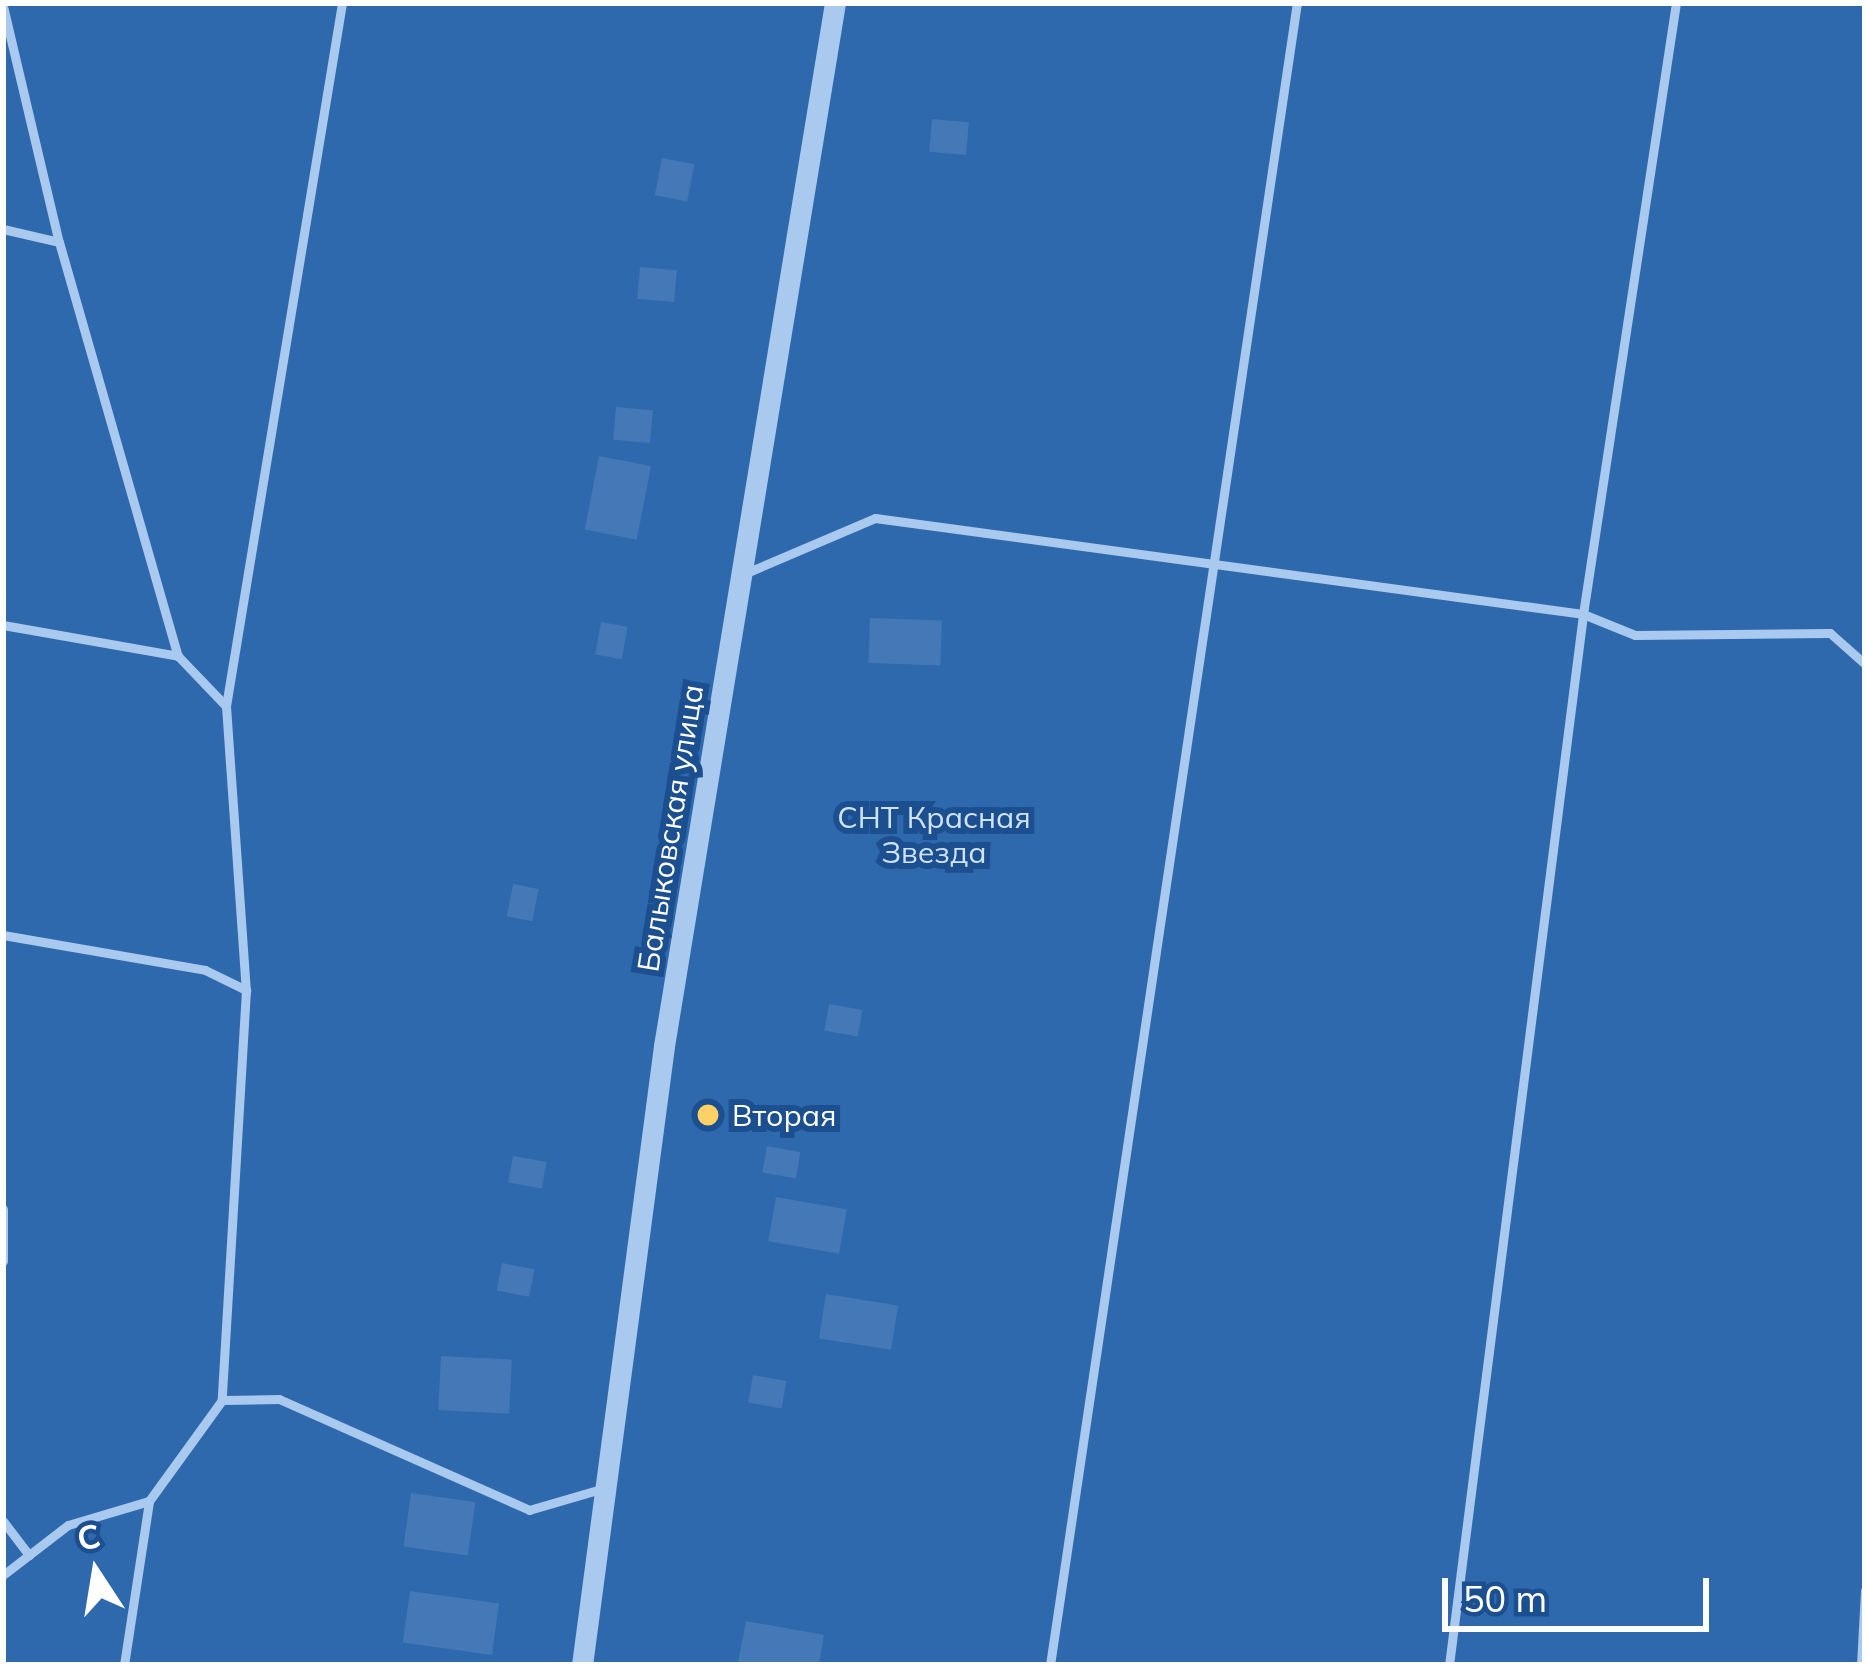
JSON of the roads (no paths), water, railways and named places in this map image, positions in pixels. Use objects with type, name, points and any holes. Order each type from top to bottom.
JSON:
[{"type":"street","name":"Балыковская улица","points":[[582,1665],[664,1046],[835,3]]},
{"type":"lane","points":[[124,1665],[149,1501],[222,1400],[246,990],[226,706],[342,3]]},
{"type":"lane","points":[[1050,1665],[1209,564],[1297,3]]},
{"type":"lane","points":[[1449,1665],[1583,614],[1676,3]]},
{"type":"lane","points":[[3,6],[58,242],[178,656],[226,706]]},
{"type":"lane","points":[[3,230],[58,242]]},
{"type":"lane","points":[[741,575],[875,518],[1583,614],[1634,635],[1830,633],[1865,664]]},
{"type":"lane","points":[[3,625],[178,656]]},
{"type":"lane","points":[[3,935],[205,970],[246,990]]},
{"type":"lane","points":[[3,1209],[3,1261]]},
{"type":"lane","points":[[222,1400],[279,1399],[530,1510],[605,1488]]},
{"type":"lane","points":[[3,1575],[68,1525],[149,1501]]},
{"type":"lane","points":[[3,1521],[29,1555]]},
{"type":"lane","points":[[1861,1665],[1865,1590]]},
{"type":"place","name":"Вторая","points":[[708,1115]]},
{"type":"park label","name":"СНТ Красная Звезда","points":[[934,834]]}]
